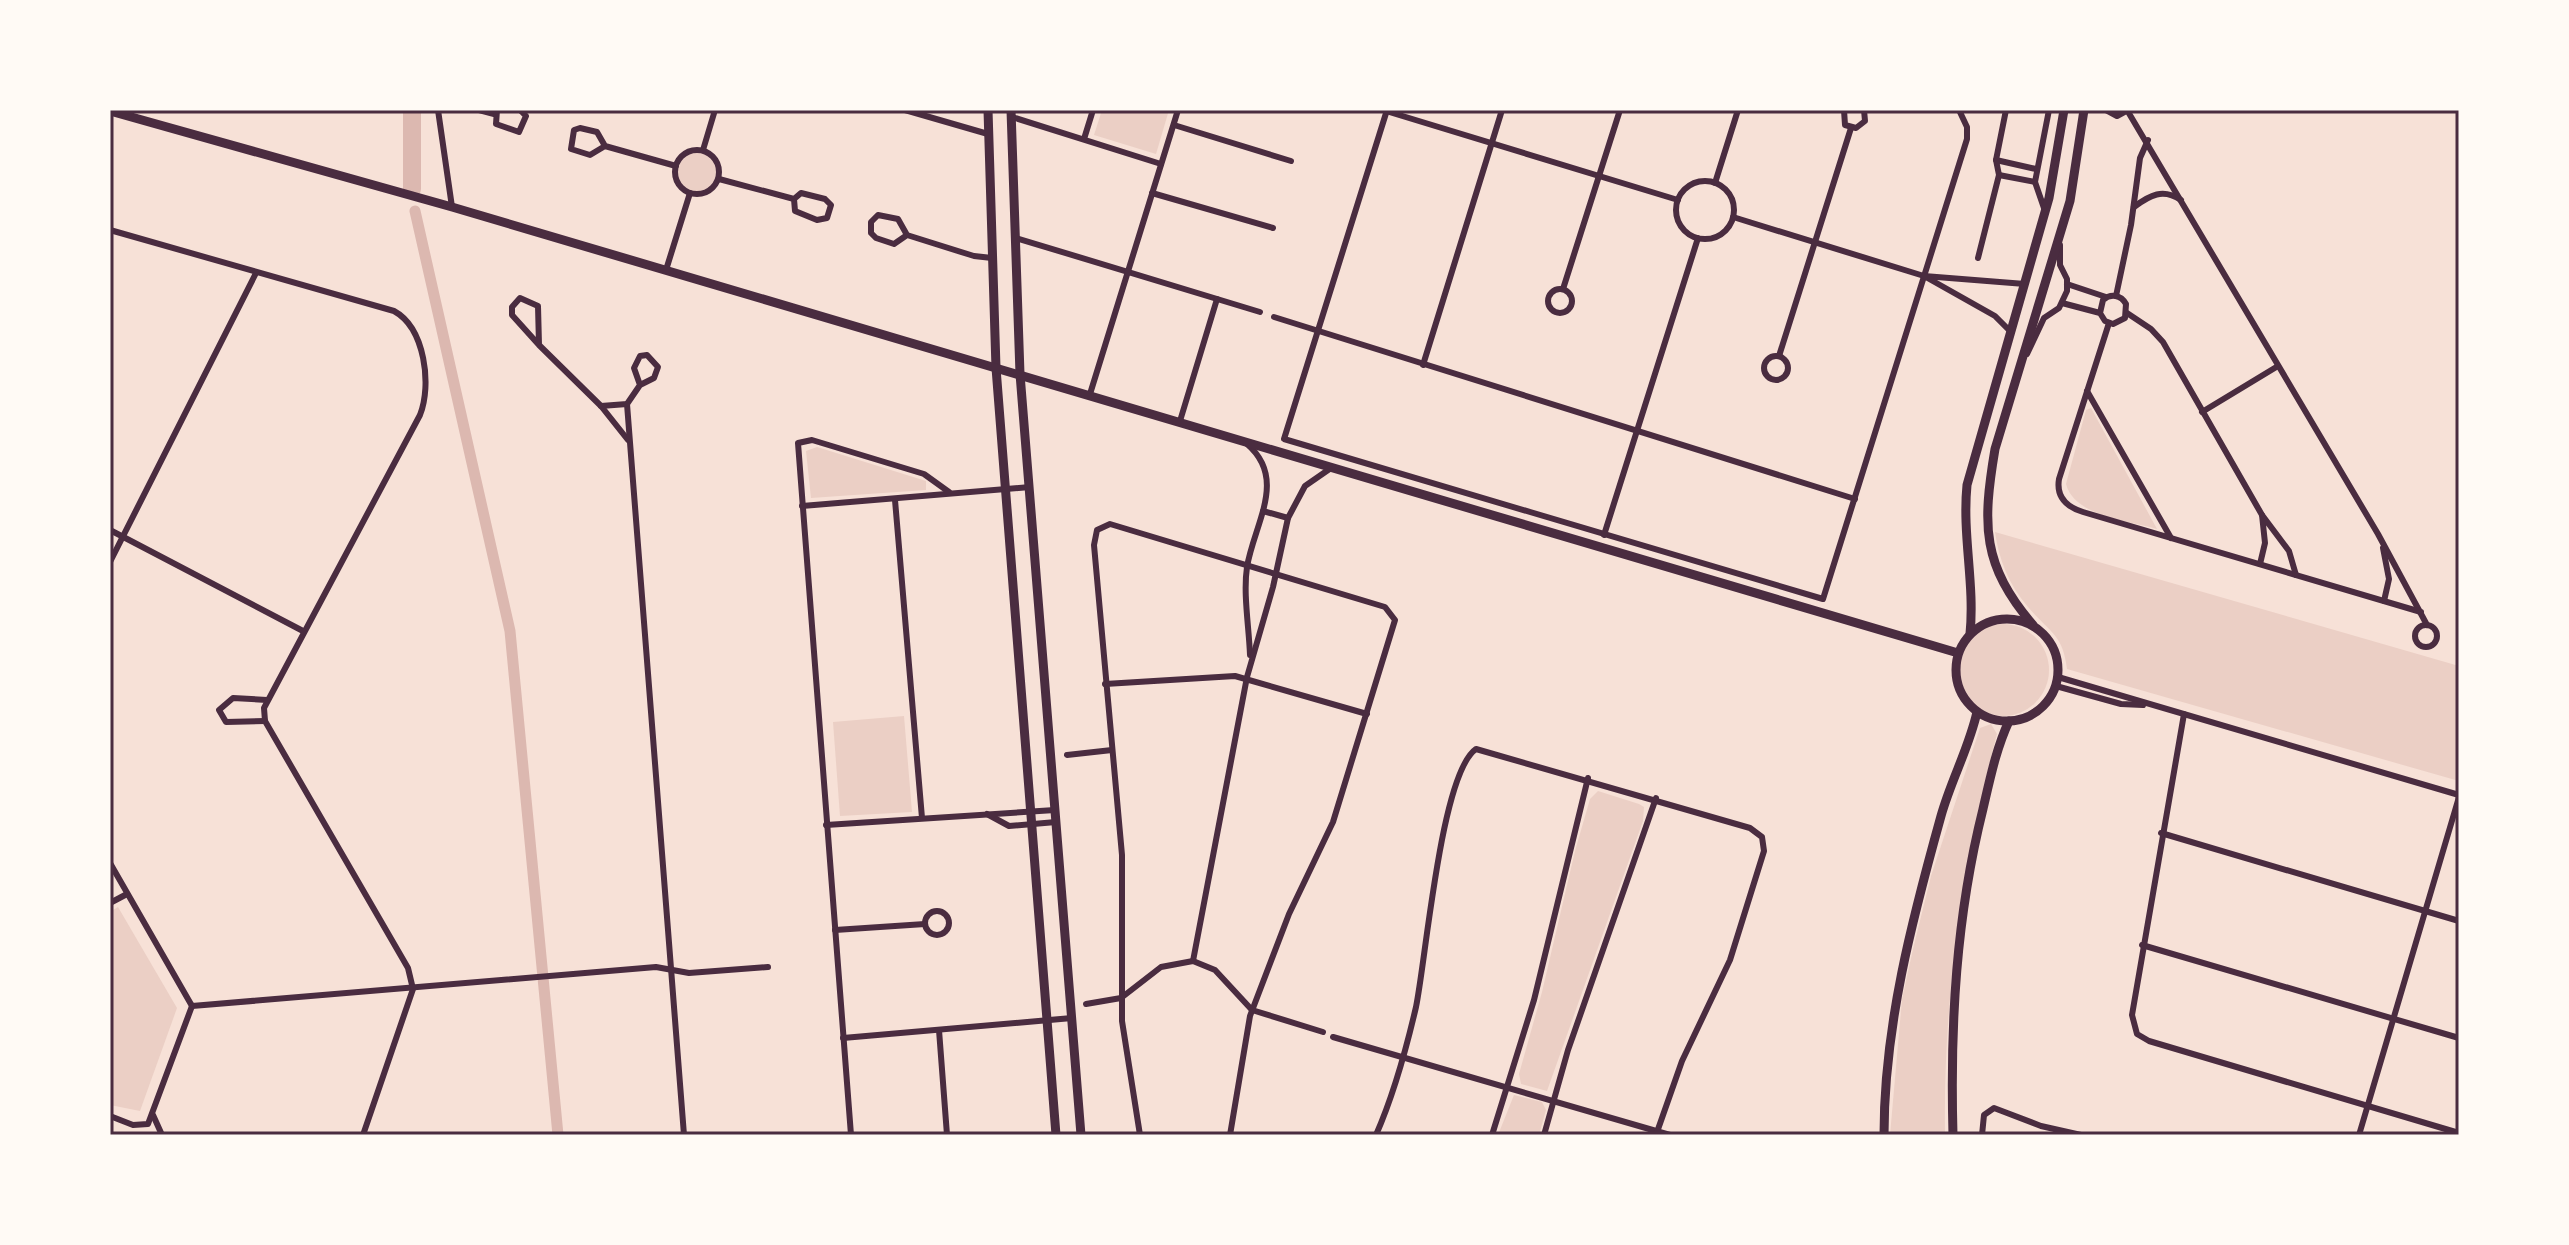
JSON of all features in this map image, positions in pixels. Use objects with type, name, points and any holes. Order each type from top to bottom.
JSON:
[{"type":"main road","points":[[988,110],[996,368],[1056,1135]]},
{"type":"main road","points":[[1970,634],[1973,585],[1966,519],[1967,485],[2045,212],[2064,110]]},
{"type":"main road","points":[[2033,625],[2007,618],[1981,626],[1970,634],[1958,653],[1956,679],[1967,703],[1977,712],[2009,721],[2038,711],[2057,682],[2053,647],[1999,580],[1990,542],[1988,504],[1993,459],[2060,236],[2078,165],[2084,110]]},
{"type":"main road","points":[[110,111],[452,207],[1090,394],[1958,653]]},
{"type":"main road","points":[[1012,113],[1020,374],[1081,1135]]},
{"type":"main road","points":[[1884,1135],[1888,1051],[1903,966],[1941,817],[1977,712]]},
{"type":"main road","points":[[1953,1135],[1951,1043],[1960,925],[1976,835],[1998,747],[2009,721]]},
{"type":"street","points":[[438,110],[452,207]]},
{"type":"street","points":[[479,110],[495,112],[496,124],[519,132],[526,116],[520,110]]},
{"type":"street","points":[[703,150],[715,110]]},
{"type":"street","points":[[905,110],[988,134]]},
{"type":"street","points":[[1084,139],[1093,110]]},
{"type":"street","points":[[1090,394],[1178,110]]},
{"type":"street","points":[[1423,365],[1502,110]]},
{"type":"street","points":[[1563,289],[1620,110]]},
{"type":"street","points":[[1715,183],[1738,110]]},
{"type":"street","points":[[1844,110],[1843,121],[1851,128]]},
{"type":"street","points":[[1851,128],[1863,125],[1864,110]]},
{"type":"street","points":[[1678,200],[1386,111],[1284,439],[1823,599],[1967,139],[1967,127],[1959,110]]},
{"type":"street","points":[[1978,258],[1999,175],[1996,160],[2006,110]]},
{"type":"street","points":[[2045,212],[2035,191],[2035,182],[2049,110]]},
{"type":"street","points":[[2106,110],[2117,116],[2128,110],[2148,140],[2378,534],[2427,625]]},
{"type":"street","points":[[1012,113],[1161,164]]},
{"type":"street","points":[[1174,125],[1291,161]]},
{"type":"street","points":[[605,146],[590,155],[571,149],[574,130],[580,128],[597,132],[605,146],[676,166]]},
{"type":"street","points":[[1779,356],[1851,128]]},
{"type":"street","points":[[2116,296],[2134,207],[2140,158],[2148,140]]},
{"type":"street","points":[[703,150],[718,164],[719,179],[704,193],[690,193],[679,185],[676,166],[689,151],[703,150]]},
{"type":"street","points":[[1996,160],[2036,169]]},
{"type":"street","points":[[1999,175],[2035,182]]},
{"type":"street","points":[[719,179],[794,199],[805,193],[825,199],[831,205],[827,218],[817,220],[795,211],[794,199]]},
{"type":"street","points":[[1694,183],[1715,183],[1732,199],[1733,217],[1730,225],[1716,237],[1698,238],[1679,222],[1678,200],[1694,183]]},
{"type":"street","points":[[666,270],[690,193]]},
{"type":"street","points":[[1152,193],[1273,228]]},
{"type":"street","points":[[2134,207],[2151,195],[2165,193],[2186,205]]},
{"type":"street","points":[[907,235],[894,244],[876,238],[871,233],[871,222],[878,215],[898,219],[907,235],[974,256],[992,258]]},
{"type":"street","points":[[1733,217],[1924,276],[1995,316],[2010,331]]},
{"type":"street","points":[[110,230],[402,315],[412,328],[427,386],[420,415],[267,700],[265,721],[408,968],[413,989],[363,1135]]},
{"type":"street","points":[[2017,375],[2044,318],[2062,303],[2067,284],[2060,265],[2060,236]]},
{"type":"street","points":[[1016,238],[1260,312]]},
{"type":"street","points":[[1604,535],[1698,238]]},
{"type":"street","points":[[110,562],[256,273]]},
{"type":"street","points":[[1924,276],[2025,284]]},
{"type":"street","points":[[2067,284],[2106,297],[2116,296],[2126,304],[2127,313],[2122,321],[2109,323]]},
{"type":"street","points":[[2100,313],[2100,304],[2106,297]]},
{"type":"street","points":[[539,345],[538,306],[520,298],[512,307],[512,315],[539,345],[601,406],[628,440]]},
{"type":"street","points":[[1180,421],[1217,299]]},
{"type":"street","points":[[2062,303],[2100,313],[2109,323]]},
{"type":"street","points":[[2127,313],[2151,329],[2163,342],[2262,515],[2289,551],[2296,575]]},
{"type":"street","points":[[1274,317],[1855,499]]},
{"type":"street","points":[[2109,323],[2059,479],[2061,497],[2076,510],[2421,612]]},
{"type":"street","points":[[640,385],[634,368],[640,356],[647,355],[655,360],[658,373],[640,385],[627,404],[628,440],[684,1135]]},
{"type":"street","points":[[1779,356],[1788,363],[1788,371],[1781,380],[1773,381],[1766,376],[1763,368],[1767,360],[1779,356]]},
{"type":"street","points":[[2202,412],[2278,366]]},
{"type":"street","points":[[2087,391],[2171,538]]},
{"type":"street","points":[[601,406],[627,404]]},
{"type":"street","points":[[851,1135],[798,443],[806,439],[924,474],[949,492]]},
{"type":"street","points":[[1241,439],[1256,452],[1267,476],[1263,511],[1247,564],[1250,662]]},
{"type":"street","points":[[1193,961],[1250,662],[1277,573],[1288,518],[1305,486],[1316,476],[1335,467]]},
{"type":"street","points":[[802,506],[1030,487]]},
{"type":"street","points":[[895,500],[922,818]]},
{"type":"street","points":[[1263,511],[1288,518]]},
{"type":"street","points":[[2260,564],[2265,543],[2262,515]]},
{"type":"street","points":[[1140,1135],[1121,998],[1123,872],[1094,536],[1103,526],[1117,525],[1385,607],[1394,614],[1394,626],[1327,837],[1289,914],[1252,1010],[1230,1135]]},
{"type":"street","points":[[110,530],[303,631]]},
{"type":"street","points":[[2378,534],[2387,564],[2384,601]]},
{"type":"street","points":[[1105,684],[1247,677],[1367,714]]},
{"type":"street","points":[[2057,682],[2121,704],[2151,705]]},
{"type":"street","points":[[2057,682],[2124,694],[2151,705],[2459,796],[2359,1135]]},
{"type":"street","points":[[265,721],[226,722],[219,710],[233,698],[267,700]]},
{"type":"street","points":[[2184,714],[2131,1020],[2142,1038],[2459,1133]]},
{"type":"street","points":[[1376,1135],[1403,1058],[1420,985],[1435,880],[1453,800],[1464,762],[1476,749],[1656,798],[1750,828],[1762,837],[1764,851],[1730,960],[1682,1061],[1657,1133]]},
{"type":"street","points":[[1067,755],[1112,750]]},
{"type":"street","points":[[1492,1135],[1537,987],[1588,778]]},
{"type":"street","points":[[1544,1135],[1553,1100],[1656,798]]},
{"type":"street","points":[[826,825],[1055,810]]},
{"type":"street","points":[[987,814],[1005,825],[1056,822]]},
{"type":"street","points":[[2161,833],[2459,921]]},
{"type":"street","points":[[110,863],[192,1006],[148,1124],[133,1125],[110,1116]]},
{"type":"street","points":[[110,903],[127,894]]},
{"type":"street","points":[[835,930],[925,924]]},
{"type":"street","points":[[2142,945],[2459,1038]]},
{"type":"street","points":[[1086,1004],[1121,998],[1161,967],[1193,961],[1215,970],[1252,1010],[1323,1032]]},
{"type":"street","points":[[192,1006],[534,980],[656,967],[689,973],[768,967]]},
{"type":"street","points":[[843,1038],[1072,1018]]},
{"type":"street","points":[[939,1030],[947,1135]]},
{"type":"street","points":[[1333,1037],[1670,1135]]},
{"type":"street","points":[[1982,1135],[1984,1115],[1994,1108],[2041,1126],[2081,1135]]},
{"type":"street","points":[[153,1115],[162,1135]]},
{"type":"street","points":[[133,1125],[136,1135]]},
{"type":"shaded area","points":[[1102,110],[1169,110],[1156,154],[1094,135]]},
{"type":"shaded area","points":[[697,150],[713,156],[719,172],[713,188],[697,194],[681,188],[675,172],[681,156]]},
{"type":"shaded area","points":[[2091,408],[2157,529],[2104,516],[2071,495],[2066,484],[2086,410]]},
{"type":"shaded area","points":[[817,447],[926,481],[926,490],[811,498],[806,451]]},
{"type":"shaded area","points":[[1995,532],[2459,666],[2459,781],[2067,669],[2062,648],[2054,634],[2021,599],[2010,581]]},
{"type":"shaded area","points":[[2003,624],[2021,627],[2036,637],[2046,652],[2049,670],[2046,688],[2036,703],[2021,713],[2003,716],[1985,713],[1970,703],[1960,688],[1957,670],[1960,652],[1970,637],[1985,627]]},
{"type":"shaded area","points":[[904,716],[912,812],[840,816],[833,722]]},
{"type":"shaded area","points":[[1991,724],[1997,734],[1974,833],[1951,983],[1945,1135],[1890,1135],[1902,999],[1913,949],[1931,876],[1980,728]]},
{"type":"shaded area","points":[[1598,791],[1644,807],[1643,821],[1547,1091],[1521,1084],[1519,1074],[1575,851],[1590,799]]},
{"type":"shaded area","points":[[118,907],[177,1008],[140,1111],[110,1105],[110,912]]},
{"type":"shaded area","points":[[1514,1095],[1542,1102],[1546,1110],[1539,1135],[1498,1135]]},
{"type":"waterway","points":[[412,110],[412,189]]},
{"type":"waterway","points":[[415,211],[510,631],[558,1135]]}]
